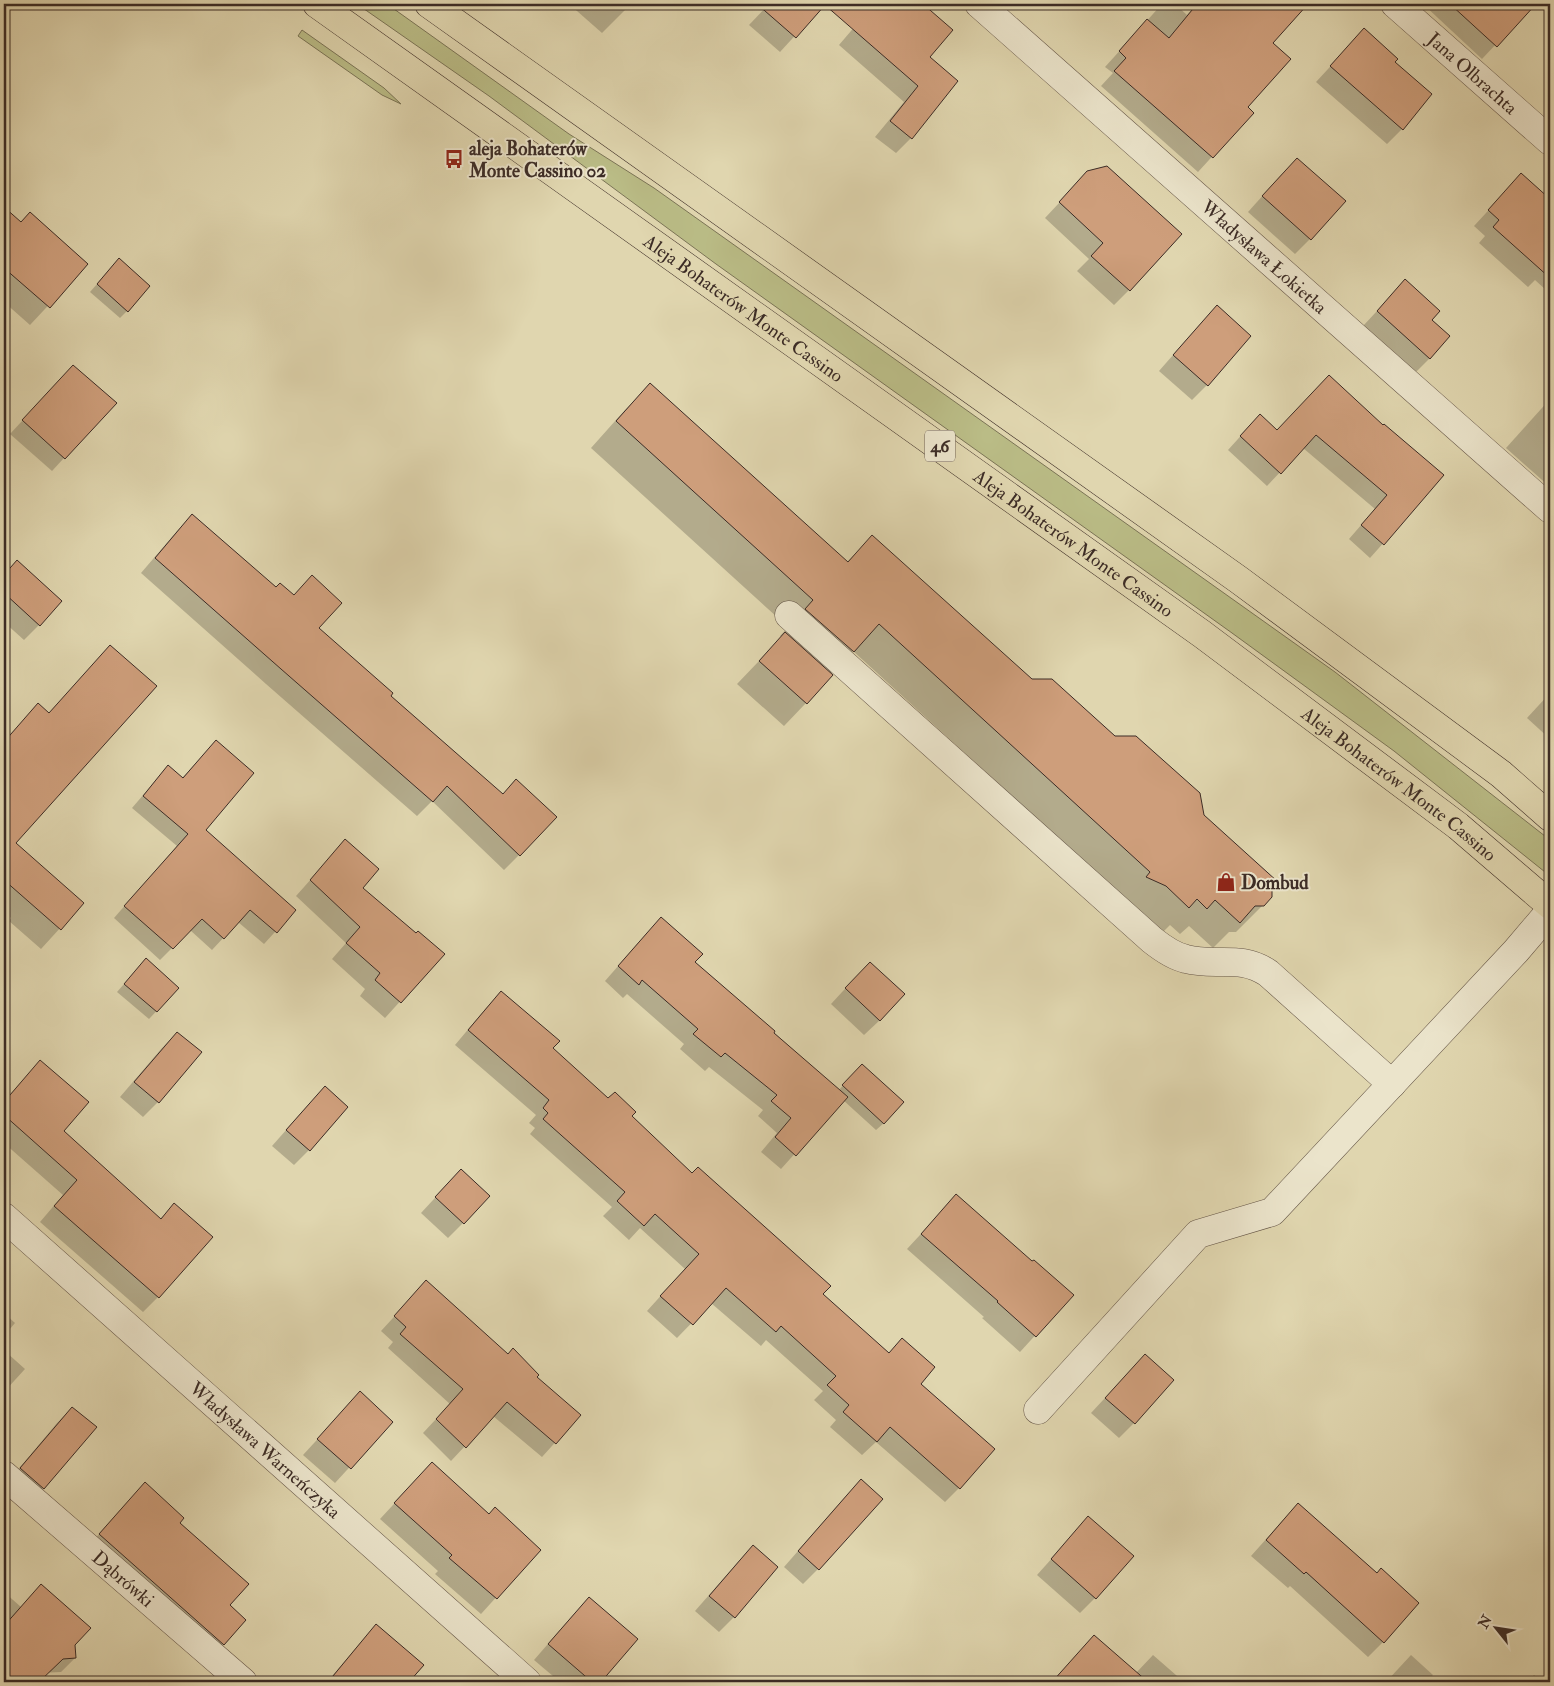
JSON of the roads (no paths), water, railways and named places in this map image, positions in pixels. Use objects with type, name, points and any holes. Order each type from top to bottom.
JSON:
[{"type":"main road","name":"Aleja Bohaterów Monte Cassino","points":[[317,4],[1202,634],[1458,826],[1550,905]]},
{"type":"main road","points":[[429,4],[1239,580],[1501,774],[1550,817]]},
{"type":"main road","points":[[446,4],[466,30]]},
{"type":"street","name":"Władysława Łokietka","points":[[979,4],[1550,509]]},
{"type":"street","name":"Jana Olbrachta","points":[[1395,4],[1550,141]]},
{"type":"street","points":[[789,615],[1152,940],[1177,956],[1186,959],[1208,962],[1241,961],[1260,968],[1268,973],[1392,1084]]},
{"type":"street","points":[[1038,1410],[1198,1234],[1272,1212],[1516,951],[1550,911]]},
{"type":"street","name":"Władysława Warneńczyka","points":[[4,1217],[527,1682]]},
{"type":"street","name":"Dąbrówki","points":[[4,1475],[243,1682]]},
{"type":"place","name":"aleja Bohaterów Monte Cassino 02","points":[[454,159]]},
{"type":"place","name":"Dombud","points":[[1226,882]]}]
